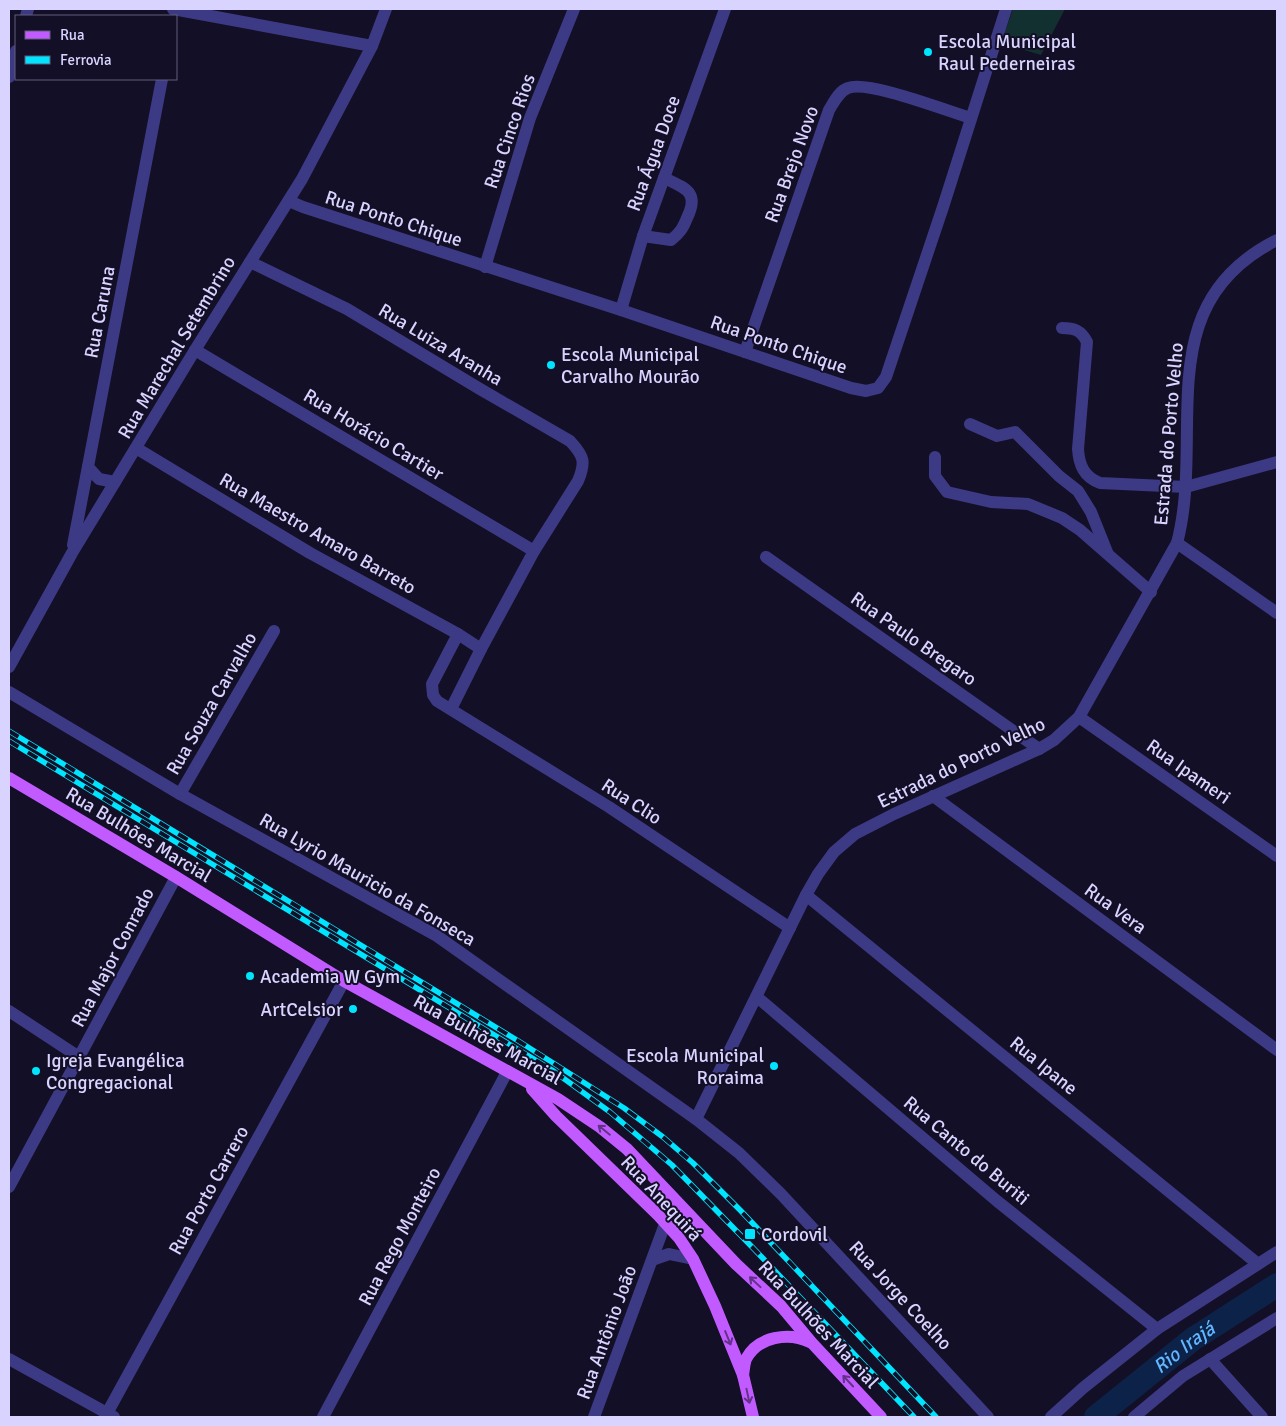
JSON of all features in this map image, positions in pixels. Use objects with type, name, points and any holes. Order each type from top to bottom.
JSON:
[{"type":"main road","name":"Rua Bulhões Marcial","points":[[9,778],[176,877],[344,981],[527,1083],[558,1098],[593,1122],[627,1149],[736,1264],[781,1306],[812,1343],[881,1417]]},
{"type":"main road","name":"Rua Anequirá","points":[[527,1083],[556,1116],[679,1238],[693,1259],[715,1306],[743,1375],[752,1417]]},
{"type":"main road","points":[[743,1375],[745,1361],[751,1351],[763,1342],[790,1336],[802,1338],[812,1343]]},
{"type":"street","points":[[174,9],[372,46]]},
{"type":"street","name":"Rua Marechal Setembrino","points":[[9,667],[72,553],[195,350],[289,201],[332,125],[372,46],[386,9]]},
{"type":"street","name":"Rua Cinco Rios","points":[[485,268],[530,118],[574,9]]},
{"type":"street","name":"Rua Água Doce","points":[[621,310],[643,236],[725,9]]},
{"type":"street","name":"Rua Ponto Chique","points":[[289,201],[303,208],[485,268],[621,310],[851,388],[866,391],[878,388],[886,377],[1006,9]]},
{"type":"street","points":[[9,77],[15,55]]},
{"type":"street","name":"Rua Caruna","points":[[72,553],[162,80]]},
{"type":"street","name":"Rua Brejo Novo","points":[[745,352],[829,110],[842,91],[859,85],[877,88],[971,118]]},
{"type":"street","points":[[643,236],[671,240],[680,233],[692,208],[691,194],[684,188],[664,178]]},
{"type":"street","name":"Estrada do Porto Velho","points":[[696,1119],[806,895],[834,852],[855,834],[894,814],[1039,749],[1059,736],[1079,717],[1177,543],[1182,524],[1186,487],[1186,430],[1190,361],[1194,339],[1201,318],[1212,297],[1226,279],[1246,260],[1277,240]]},
{"type":"street","name":"Rua Luiza Aranha","points":[[250,262],[347,309],[570,441],[578,450],[583,460],[583,469],[578,481],[534,552]]},
{"type":"street","points":[[1062,328],[1079,330],[1087,342],[1078,449],[1083,471],[1090,479],[1100,483],[1186,487],[1277,462]]},
{"type":"street","name":"Rua Horácio Cartier","points":[[195,350],[534,552]]},
{"type":"street","points":[[970,424],[997,436],[1015,432],[1059,476],[1078,491],[1091,512],[1108,554]]},
{"type":"street","name":"Rua Maestro Amaro Barreto","points":[[136,448],[310,553],[458,634],[481,649]]},
{"type":"street","points":[[935,457],[935,476],[947,492],[991,502],[1028,504],[1071,523],[1151,592]]},
{"type":"street","points":[[88,467],[99,479],[116,482]]},
{"type":"street","points":[[1177,543],[1274,608]]},
{"type":"street","points":[[451,709],[481,649],[534,552]]},
{"type":"street","name":"Rua Paulo Bregaro","points":[[766,557],[1039,749]]},
{"type":"street","name":"Rua Souza Carvalho","points":[[180,794],[274,630]]},
{"type":"street","name":"Rua Clio","points":[[458,634],[431,688],[433,695],[438,701],[608,807],[790,928]]},
{"type":"street","name":"Rua Lyrio Mauricio da Fonseca","points":[[9,692],[180,794],[438,936],[696,1119]]},
{"type":"street","name":"Rua Ipameri","points":[[1079,717],[1277,856]]},
{"type":"street","name":"Rua Vera","points":[[933,796],[1277,1050]]},
{"type":"street","name":"Rua Major Conrado","points":[[9,1187],[176,877]]},
{"type":"street","name":"Rua Ipane","points":[[806,895],[1258,1264]]},
{"type":"street","name":"Rua Porto Carrero","points":[[109,1416],[344,981]]},
{"type":"street","name":"Rua Canto do Buriti","points":[[757,997],[997,1201],[1157,1329]]},
{"type":"street","points":[[9,1011],[80,1057]]},
{"type":"street","name":"Rua Rego Monteiro","points":[[323,1417],[508,1072]]},
{"type":"street","name":"Rua Jorge Coelho","points":[[696,1119],[739,1153],[781,1194],[988,1417]]},
{"type":"street","name":"Rua Antônio João","points":[[594,1417],[665,1224]]},
{"type":"street","points":[[1051,1417],[1083,1388],[1157,1329],[1277,1252]]},
{"type":"street","name":"Rua Antônio João","points":[[652,1260],[669,1254],[693,1259]]},
{"type":"street","points":[[1134,1417],[1183,1376],[1277,1318]]},
{"type":"street","points":[[9,1359],[109,1416]]},
{"type":"street","points":[[1210,1359],[1262,1417]]},
{"type":"green space","points":[[1013,9],[1065,9],[1041,55],[1001,43]]},
{"type":"waterway","name":"Rio Irajá","points":[[1096,1417],[1193,1339],[1277,1285]]},
{"type":"railway","points":[[9,731],[520,1042],[624,1108],[663,1137],[693,1163],[741,1211],[936,1417]]},
{"type":"railway","points":[[9,741],[552,1070],[610,1112],[672,1165],[914,1417]]},
{"type":"place","name":"Escola Municipal Raul Pederneiras","points":[[928,52]]},
{"type":"place","name":"Escola Municipal Carvalho Mourão","points":[[551,365]]},
{"type":"place","name":"Academia W Gym","points":[[250,976]]},
{"type":"place","name":"ArtCelsior","points":[[353,1009]]},
{"type":"place","name":"Escola Municipal Roraima","points":[[774,1066]]},
{"type":"place","name":"Igreja Evangélica Congregacional","points":[[36,1071]]},
{"type":"place","name":"Cordovil","points":[[750,1234]]}]
